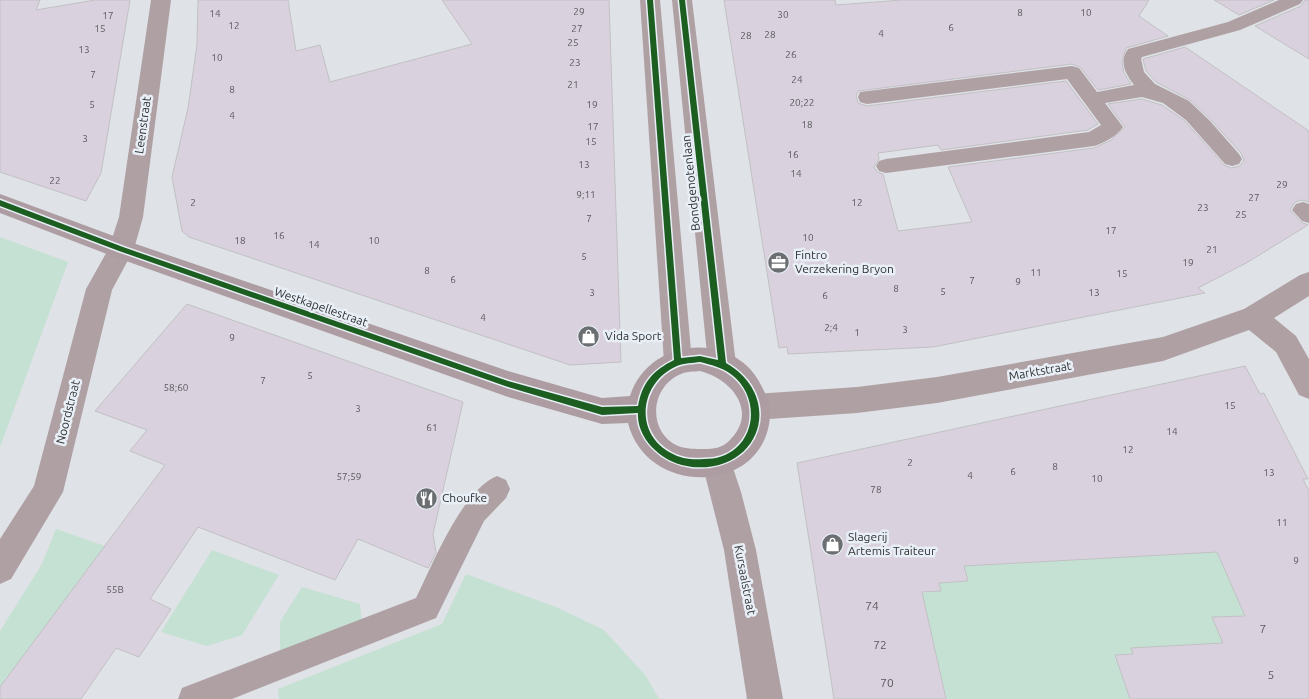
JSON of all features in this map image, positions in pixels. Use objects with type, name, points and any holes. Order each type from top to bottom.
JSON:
[{"type":"street","name":"Leenstraat","points":[[121,249],[131,217],[161,0]]},
{"type":"street","name":"Bondgenotenlaan","points":[[650,0],[678,362]]},
{"type":"street","name":"Bondgenotenlaan","points":[[682,0],[722,364]]},
{"type":"street","name":"Westkapellestraat","points":[[0,203],[121,249],[508,384],[602,411],[640,410]]},
{"type":"street","name":"Noordstraat","points":[[0,568],[48,492],[98,288],[121,249]]},
{"type":"street","name":"Marktstraat","points":[[756,407],[857,400],[937,390],[1163,349],[1253,317],[1309,283]]},
{"type":"street","points":[[1253,317],[1286,344],[1309,386]]},
{"type":"street","points":[[700,359],[722,364],[738,374],[750,389],[756,407],[754,430],[740,450],[718,463],[690,464],[664,453],[646,434],[640,410],[646,389],[659,373],[678,362],[700,359]]},
{"type":"street","name":"Kursaalstraat","points":[[718,463],[727,492],[751,609],[765,699]]},
{"type":"lane","points":[[1152,92],[1143,84],[1134,71],[1132,65],[1134,53],[1234,26],[1294,0]]},
{"type":"lane","points":[[867,97],[1072,72],[1113,127],[1094,139],[886,166]]},
{"type":"lane","points":[[1092,100],[1140,91],[1152,92],[1178,102],[1188,109],[1232,159]]},
{"type":"lane","points":[[193,699],[426,608],[475,512],[496,489]]},
{"type":"green space","points":[[0,237],[68,262],[0,447]]},
{"type":"green space","points":[[1149,465],[1275,614],[1213,617],[1224,645],[1115,655],[1130,699],[946,699],[922,593],[941,591],[939,583],[968,581],[964,566],[1179,554]]},
{"type":"green space","points":[[56,529],[105,546],[4,680],[11,684],[0,699],[0,631],[42,564]]},
{"type":"green space","points":[[212,550],[279,575],[242,635],[207,646],[161,632]]},
{"type":"green space","points":[[466,574],[556,607],[604,630],[646,676],[659,699],[279,699],[278,689],[442,624]]},
{"type":"green space","points":[[302,587],[360,604],[362,622],[280,652],[280,622]]},
{"type":"building","points":[[0,0],[40,0],[36,10],[95,0],[130,0],[101,173],[86,201],[0,172]]},
{"type":"building","points":[[198,0],[288,0],[296,51],[320,45],[330,82],[472,44],[442,0],[609,0],[621,362],[570,365],[189,237],[182,231],[172,177],[188,108],[197,45]]},
{"type":"building","points":[[724,0],[835,0],[836,5],[902,0],[1149,0],[1139,16],[1168,36],[1126,48],[1122,63],[1124,73],[1131,84],[1098,90],[1080,67],[1072,64],[858,91],[856,96],[858,103],[867,106],[1066,81],[1098,124],[1088,130],[941,150],[938,145],[878,153],[879,159],[874,167],[877,172],[883,174],[898,231],[972,222],[948,167],[1094,148],[1111,140],[1125,127],[1108,104],[1142,99],[1162,105],[1185,121],[1224,165],[1231,168],[1240,166],[1244,160],[1241,153],[1211,120],[1190,100],[1156,82],[1146,71],[1143,59],[1185,47],[1309,131],[1309,202],[1302,200],[1295,202],[1290,210],[1301,222],[1308,225],[1248,262],[1198,288],[1205,293],[933,347],[788,354],[787,347],[779,348]]},
{"type":"building","points":[[1214,0],[1274,0],[1239,15]]},
{"type":"building","points":[[1305,0],[1309,0],[1309,59],[1255,26],[1301,6]]},
{"type":"building","points":[[187,304],[463,402],[433,534],[436,553],[428,568],[358,539],[335,580],[198,527],[150,599],[171,609],[139,657],[116,648],[81,699],[0,699],[0,687],[165,465],[130,451],[147,430],[95,411]]},
{"type":"building","points":[[1245,366],[1260,394],[1264,393],[1308,479],[1303,479],[1309,491],[1309,699],[1130,699],[1115,655],[1133,654],[1131,648],[1223,643],[1212,617],[1245,616],[1217,552],[964,566],[968,581],[939,583],[941,591],[922,592],[946,699],[834,699],[797,463]]},
{"type":"cycle path","points":[[650,0],[678,362]]},
{"type":"cycle path","points":[[682,0],[722,364]]},
{"type":"cycle path","points":[[0,203],[121,249],[508,384],[602,411],[640,409]]},
{"type":"cycle path","points":[[700,359],[722,365],[734,372],[750,391],[754,402],[754,427],[749,438],[738,452],[730,457],[711,463],[684,462],[663,453],[652,442],[645,430],[642,417],[642,403],[653,379],[663,369],[677,362],[700,359]]},
{"type":"place","name":"Fintro Verzekering Bryon","points":[[779,262]]},
{"type":"place","name":"Vida Sport","points":[[589,336]]},
{"type":"place","name":"Choufke","points":[[426,498]]},
{"type":"place","name":"Slagerij Artemis Traiteur","points":[[832,544]]}]
